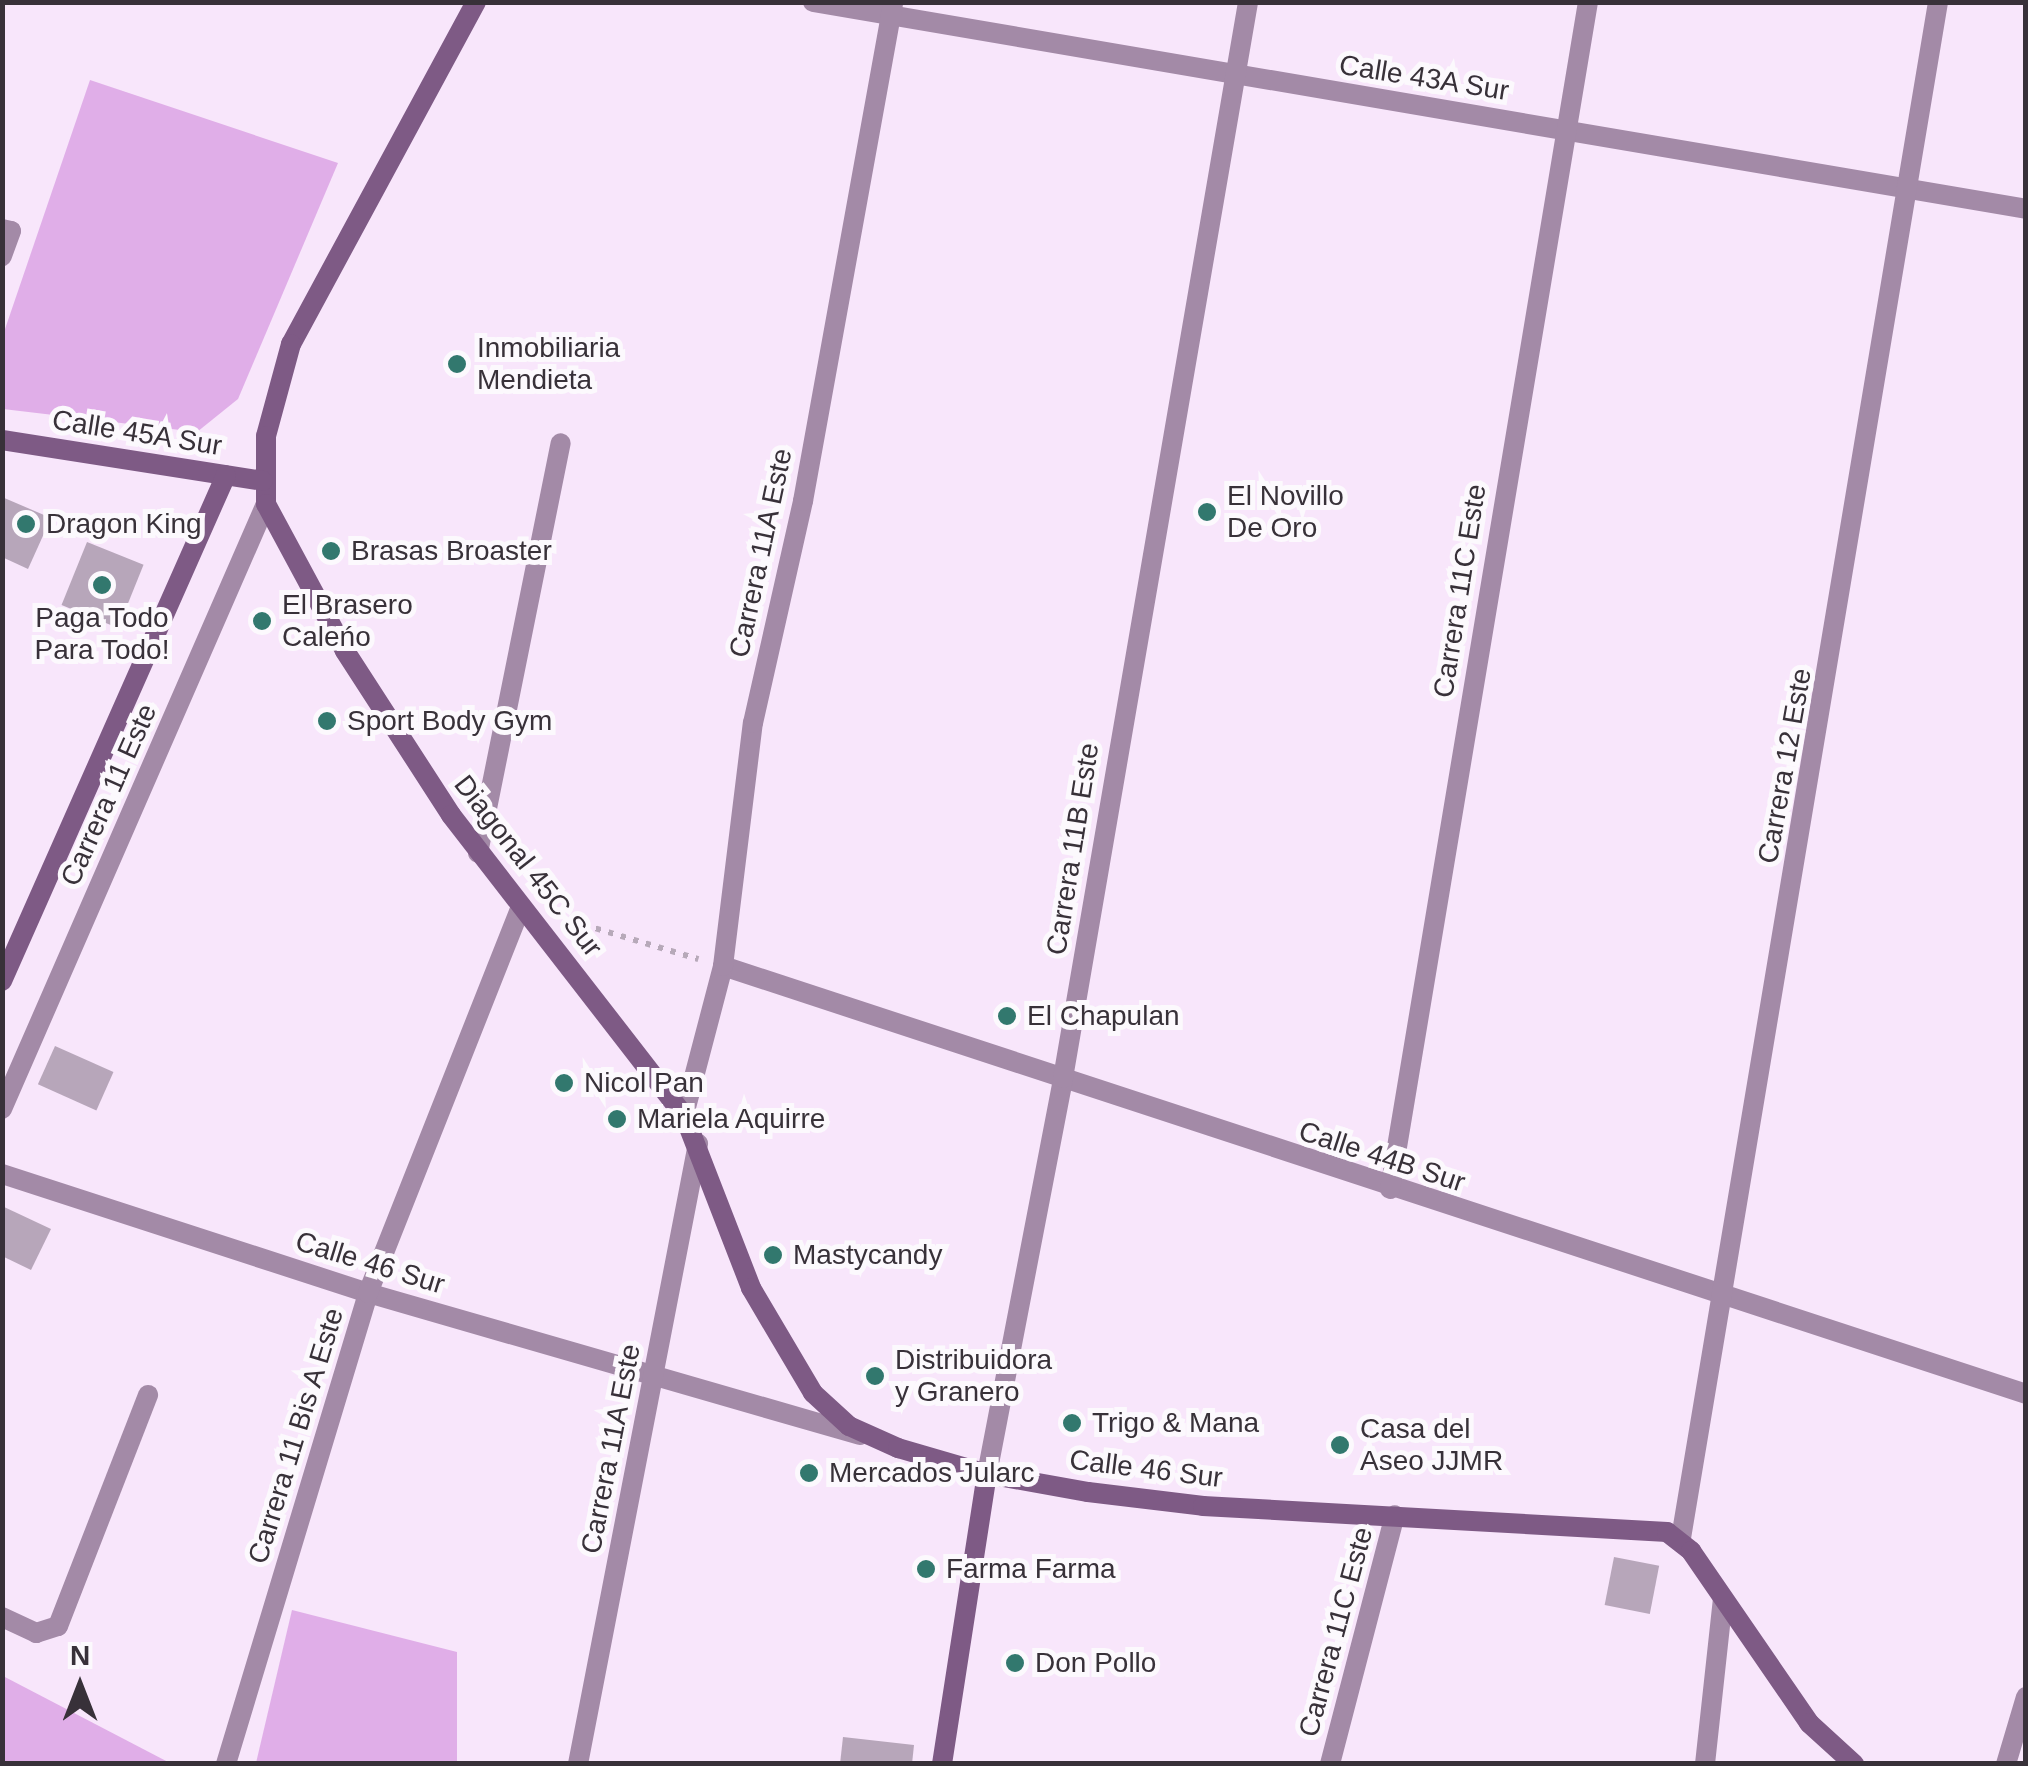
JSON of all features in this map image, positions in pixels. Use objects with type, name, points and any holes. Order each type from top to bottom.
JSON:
[{"type":"street","points":[[263,481],[272,405],[292,344],[476,2]]},
{"type":"street","name":"Calle 43A Sur","points":[[812,2],[892,9],[1238,75],[2026,209]]},
{"type":"street","name":"Carrera 11B Este","points":[[942,1764],[987,1474],[1063,1078],[1248,2]]},
{"type":"street","name":"Carrera 11C Este","points":[[1390,1189],[1563,129],[1588,2]]},
{"type":"street","name":"Carrera 12 Este","points":[[1681,1538],[1912,190],[1938,2]]},
{"type":"street","name":"Carrera 11A Este","points":[[684,1115],[723,966],[752,722],[803,501],[892,9]]},
{"type":"street","points":[[2,256],[7,230]]},
{"type":"street","name":"Calle 45A Sur","points":[[2,440],[263,481]]},
{"type":"street","points":[[478,854],[562,443]]},
{"type":"street","name":"Carrera 11 Este","points":[[2,982],[226,475]]},
{"type":"street","name":"Diagonal 45C Sur","points":[[263,481],[266,504],[344,651],[478,854],[684,1115],[774,1336],[813,1393],[866,1436]]},
{"type":"street","name":"Carrera 11 Este","points":[[2,1108],[266,504]]},
{"type":"street","name":"Carrera 11 Bis A Este","points":[[226,1764],[368,1293],[521,906]]},
{"type":"street","name":"Calle 44B Sur","points":[[723,966],[1390,1189],[2026,1394]]},
{"type":"street","name":"Carrera 11A Este","points":[[578,1764],[698,1144]]},
{"type":"street","name":"Calle 46 Sur","points":[[2,1174],[368,1293],[987,1474],[1164,1502],[1655,1530],[1681,1538]]},
{"type":"street","points":[[2,1617],[36,1634],[58,1626],[148,1395]]},
{"type":"street","name":"Carrera 11C Este","points":[[1330,1764],[1395,1515]]},
{"type":"street","points":[[1681,1538],[1809,1723],[1854,1764]]},
{"type":"street","points":[[1705,1764],[1723,1599]]},
{"type":"street","points":[[2006,1764],[2026,1697]]},
{"type":"path","points":[[521,906],[723,966]]},
{"type":"shaded area","points":[[90,80],[338,163],[238,399],[197,432],[3,409],[3,335]]},
{"type":"shaded area","points":[[292,1610],[457,1652],[457,1763],[256,1763]]},
{"type":"shaded area","points":[[3,1676],[170,1763],[3,1763]]},
{"type":"building","points":[[2,497],[51,518],[28,569],[2,557]]},
{"type":"building","name":"Paga Todo Para Todo!","points":[[87,542],[144,565],[118,628],[62,605]]},
{"type":"building","points":[[55,1046],[113,1072],[96,1110],[38,1084]]},
{"type":"building","points":[[2,1206],[51,1229],[31,1270],[2,1256]]},
{"type":"building","points":[[1614,1557],[1659,1566],[1650,1614],[1605,1605]]},
{"type":"building","points":[[843,1737],[914,1745],[912,1764],[840,1764]]},
{"type":"place","name":"Inmobiliaria Mendieta","points":[[457,364]]},
{"type":"place","name":"El Novillo De Oro","points":[[1207,512]]},
{"type":"place","name":"Dragon King","points":[[26,524]]},
{"type":"place","name":"Brasas Broaster","points":[[331,551]]},
{"type":"place","name":"Paga Todo Para Todo!","points":[[102,585]]},
{"type":"place","name":"El Brasero Caleńo","points":[[262,621]]},
{"type":"place","name":"Sport Body Gym","points":[[327,721]]},
{"type":"place","name":"El Chapulan","points":[[1007,1016]]},
{"type":"place","name":"Nicol Pan","points":[[564,1083]]},
{"type":"place","name":"Mariela Aquirre","points":[[617,1119]]},
{"type":"place","name":"Mastycandy","points":[[773,1255]]},
{"type":"place","name":"Distribuidora y Granero","points":[[875,1376]]},
{"type":"place","name":"Trigo & Mana","points":[[1072,1423]]},
{"type":"place","name":"Casa del Aseo JJMR","points":[[1340,1445]]},
{"type":"place","name":"Mercados Jularc","points":[[809,1473]]},
{"type":"place","name":"Farma Farma","points":[[926,1569]]},
{"type":"place","name":"Don Pollo","points":[[1015,1663]]}]
